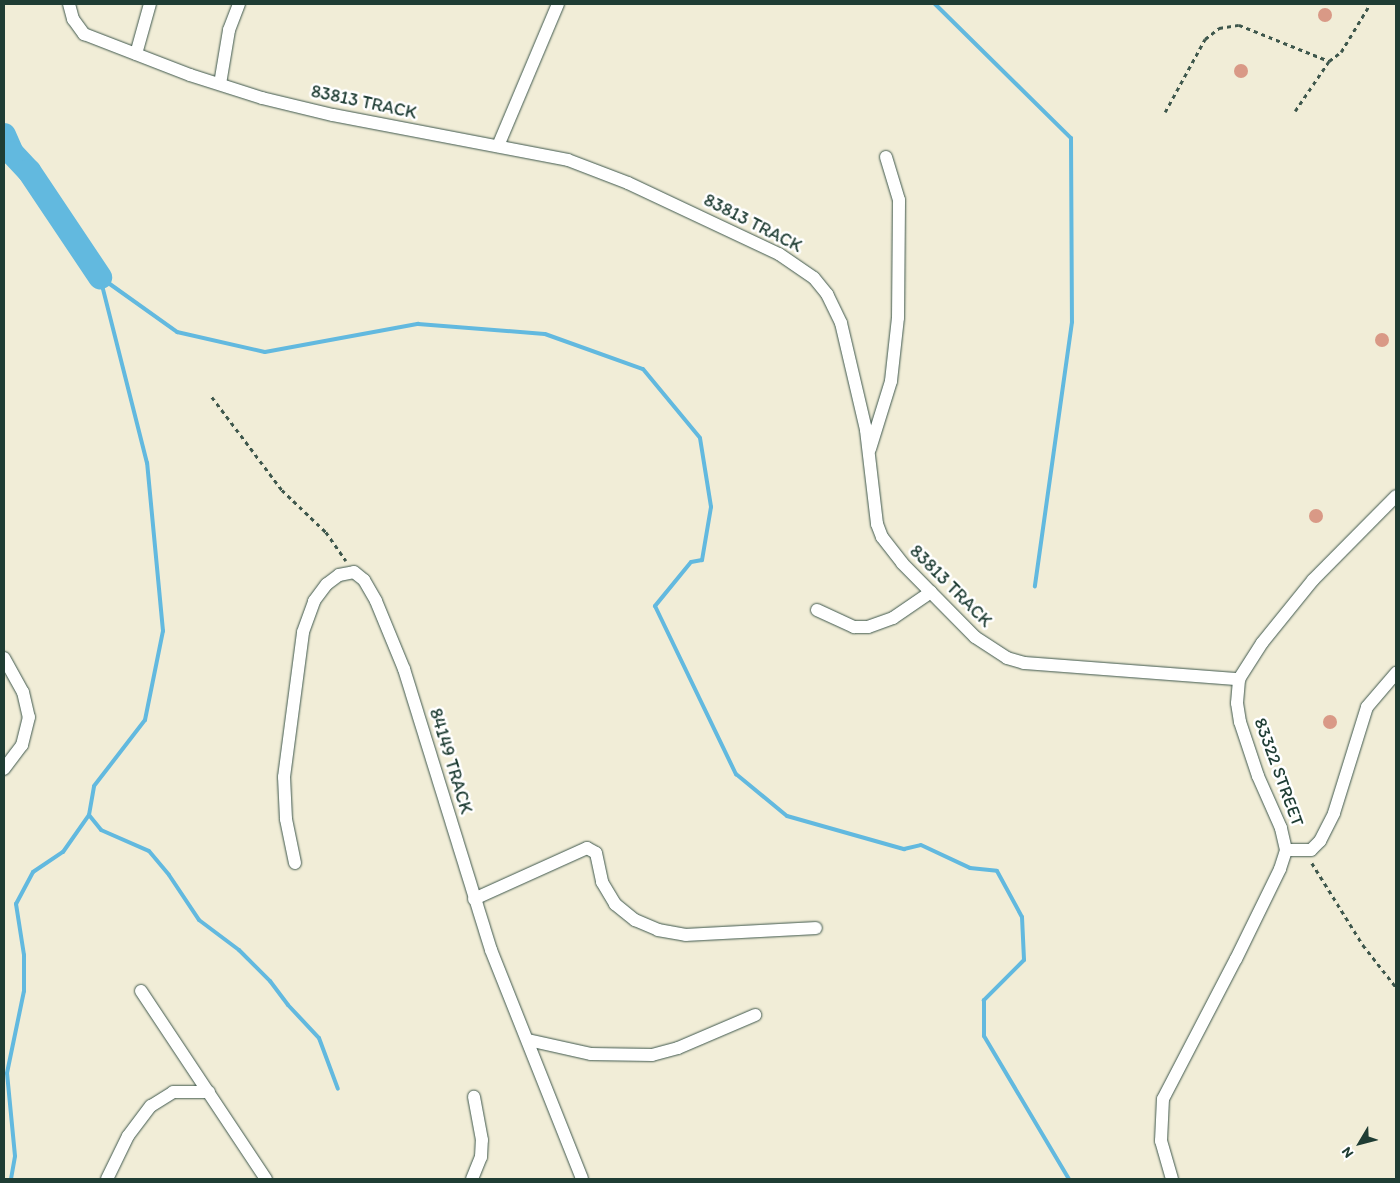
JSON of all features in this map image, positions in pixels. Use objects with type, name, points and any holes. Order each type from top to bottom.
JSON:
[{"type":"street","name":"83813 TRACK","points":[[69,4],[72,19],[84,34],[220,84],[262,98],[333,115],[568,160],[628,183],[759,243],[814,278],[827,294],[841,323],[870,452],[877,524],[882,537],[902,563],[988,647],[1024,663],[1239,679]]},
{"type":"street","points":[[136,54],[150,4]]},
{"type":"street","points":[[220,84],[229,30],[239,4]]},
{"type":"street","points":[[498,146],[558,4]]},
{"type":"street","points":[[870,452],[891,380],[898,318],[899,200],[886,158]]},
{"type":"street","name":"83322 STREET","points":[[1172,1179],[1161,1141],[1163,1099],[1240,951],[1280,869],[1286,850],[1281,828],[1258,776],[1240,722],[1237,703],[1239,679],[1262,643],[1313,580],[1396,496]]},
{"type":"street","points":[[296,863],[286,819],[284,777],[303,632],[314,601],[326,584],[339,574],[354,572]]},
{"type":"street","name":"84149 TRACK","points":[[354,572],[364,580],[376,601],[404,669],[491,950],[582,1179]]},
{"type":"street","points":[[817,610],[854,627],[868,627],[893,618],[931,592]]},
{"type":"street","points":[[4,658],[23,692],[29,717],[26,737],[18,755],[4,769]]},
{"type":"street","points":[[1286,850],[1305,851],[1316,846],[1328,827],[1368,707],[1396,673]]},
{"type":"street","points":[[474,899],[587,848],[596,853],[602,882],[615,904],[635,920],[658,930],[686,935],[816,928]]},
{"type":"street","points":[[141,991],[266,1179]]},
{"type":"street","points":[[528,1040],[591,1054],[652,1055],[678,1048],[755,1015]]},
{"type":"street","points":[[107,1179],[128,1136],[151,1106],[173,1092],[209,1092]]},
{"type":"street","points":[[472,1179],[481,1156],[482,1140],[474,1097]]},
{"type":"path","points":[[1295,110],[1329,61],[1341,52],[1370,4]]},
{"type":"path","points":[[1165,112],[1204,39],[1220,28],[1238,25],[1329,61]]},
{"type":"path","points":[[212,397],[255,457],[282,490],[326,532],[354,572]]},
{"type":"path","points":[[1305,851],[1363,945],[1396,988]]},
{"type":"building","points":[[1325,8],[1330,10],[1332,15],[1330,20],[1325,22],[1320,20],[1318,15],[1320,10]]},
{"type":"building","points":[[1241,64],[1246,66],[1248,71],[1246,76],[1241,78],[1236,76],[1234,71],[1236,66]]},
{"type":"building","points":[[1382,333],[1387,335],[1389,340],[1387,345],[1382,347],[1377,345],[1375,340],[1377,335]]},
{"type":"building","points":[[1316,509],[1321,511],[1323,516],[1321,521],[1316,523],[1311,521],[1309,516],[1311,511]]},
{"type":"building","points":[[1330,715],[1335,717],[1337,722],[1335,727],[1330,729],[1325,727],[1323,722],[1325,717]]},
{"type":"waterway","points":[[935,4],[1071,138],[1072,322],[1035,586]]},
{"type":"waterway","points":[[4,135],[12,153],[29,171],[100,277]]},
{"type":"waterway","points":[[100,277],[177,332],[265,352],[418,324],[545,334],[643,369],[700,438],[711,507],[702,560],[691,562],[655,606],[736,774],[787,816],[904,849],[921,845],[970,868],[997,871],[1022,917],[1024,960],[984,1000],[984,1036],[1069,1179]]},
{"type":"waterway","points":[[11,1179],[15,1156],[7,1073],[24,991],[24,955],[16,904],[33,872],[63,852],[89,815],[94,786],[145,720],[163,631],[147,463],[100,277]]},
{"type":"waterway","points":[[89,815],[101,830],[149,851],[169,875],[199,920],[239,950],[270,981],[288,1005],[319,1038],[338,1089]]}]
